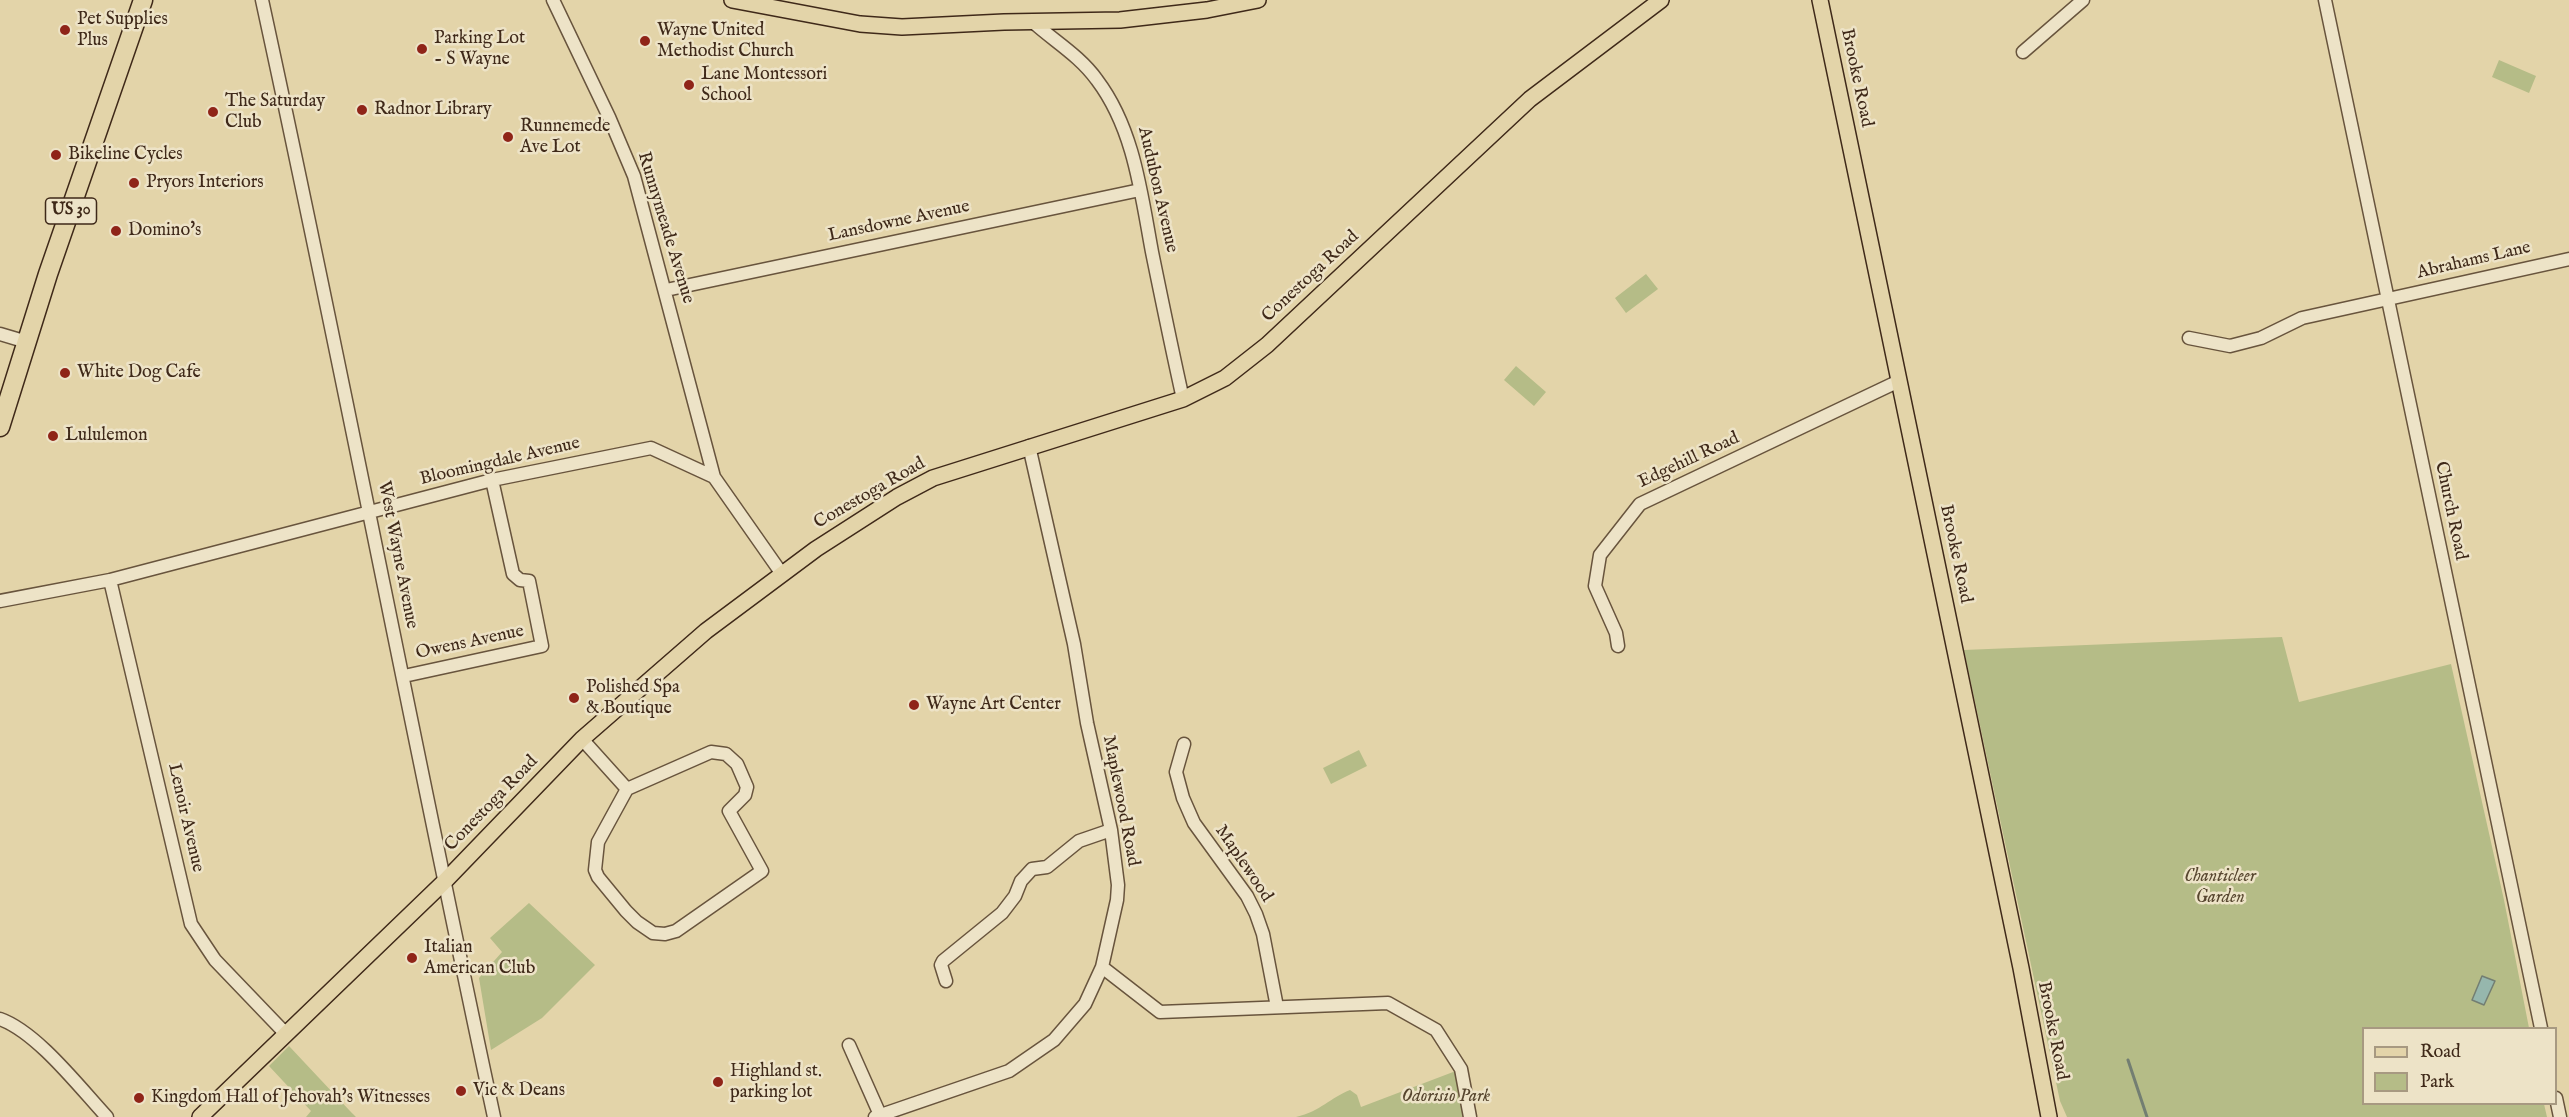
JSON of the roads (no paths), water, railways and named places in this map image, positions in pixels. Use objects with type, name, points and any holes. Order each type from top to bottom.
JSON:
[{"type":"highway","name":"US 30","points":[[0,427],[143,0]]},
{"type":"main road","points":[[732,0],[882,27],[1120,20],[1207,10],[1258,0]]},
{"type":"main road","name":"Conestoga Road","points":[[201,1117],[285,1033],[444,882],[582,739],[706,631],[816,549],[916,486],[953,470],[1183,399],[1225,378],[1251,359],[1530,99],[1660,0]]},
{"type":"main road","name":"Brooke Road","points":[[1820,0],[2021,968],[2049,1117]]},
{"type":"street","name":"West Wayne Avenue","points":[[262,0],[494,1117]]},
{"type":"street","name":"Runnymeade Avenue","points":[[553,0],[609,117],[634,176],[714,477]]},
{"type":"street","points":[[2023,52],[2083,0]]},
{"type":"street","name":"Church Road","points":[[2325,0],[2541,1027]]},
{"type":"street","name":"Audubon Avenue","points":[[1033,22],[1059,45],[1079,58],[1111,100],[1122,121],[1140,190],[1183,399]]},
{"type":"street","name":"Lansdowne Avenue","points":[[666,290],[1140,190]]},
{"type":"street","name":"Abrahams Lane","points":[[2189,338],[2230,346],[2261,338],[2302,318],[2569,258]]},
{"type":"street","points":[[0,334],[27,342]]},
{"type":"street","name":"Edgehill Road","points":[[1618,646],[1616,633],[1595,586],[1600,555],[1640,504],[1899,381]]},
{"type":"street","name":"Maplewood Road","points":[[879,1116],[1009,1071],[1054,1040],[1085,1004],[1102,967],[1117,900],[1118,885],[1111,830],[1087,723],[1074,644],[1029,446]]},
{"type":"street","name":"Bloomingdale Avenue","points":[[0,601],[110,580],[492,480],[651,448],[714,477]]},
{"type":"street","points":[[714,477],[782,574]]},
{"type":"street","name":"Owens Avenue","points":[[404,676],[542,646],[528,581],[520,580],[513,574],[492,480]]},
{"type":"street","name":"Lenoir Avenue","points":[[110,580],[191,924],[214,960],[285,1033]]},
{"type":"street","points":[[582,739],[627,789]]},
{"type":"street","name":"Maplewood","points":[[1184,744],[1176,772],[1183,798],[1194,823],[1247,896],[1256,914],[1263,934],[1277,1007]]},
{"type":"street","points":[[711,753],[733,757],[747,787],[745,795],[729,811],[762,871],[675,931],[665,934],[653,933],[626,911],[595,870],[598,842],[627,789],[711,753]]},
{"type":"street","points":[[946,981],[940,965],[943,961],[1002,913],[1015,896],[1021,881],[1032,869],[1047,867],[1079,841],[1111,830]]},
{"type":"street","points":[[1102,967],[1160,1012],[1388,1003],[1436,1030],[1461,1069],[1470,1117]]},
{"type":"street","points":[[0,1019],[8,1022],[43,1048],[107,1117]]},
{"type":"street","points":[[849,1045],[879,1116]]},
{"type":"water","points":[[2482,976],[2495,981],[2484,1005],[2472,1000]]},
{"type":"waterway","points":[[2128,1060],[2147,1117]]},
{"type":"place","name":"Pet Supplies Plus","points":[[65,30]]},
{"type":"place","name":"Wayne United Methodist Church","points":[[645,41]]},
{"type":"place","name":"Parking Lot - S Wayne","points":[[422,49]]},
{"type":"place","name":"Lane Montessori School","points":[[689,85]]},
{"type":"place","name":"Radnor Library","points":[[362,110]]},
{"type":"place","name":"The Saturday Club","points":[[213,112]]},
{"type":"place","name":"Runnemede Ave Lot","points":[[508,137]]},
{"type":"place","name":"Bikeline Cycles","points":[[56,155]]},
{"type":"place","name":"Pryors Interiors","points":[[134,183]]},
{"type":"place","name":"Domino's","points":[[116,231]]},
{"type":"place","name":"White Dog Cafe","points":[[65,373]]},
{"type":"place","name":"Lululemon","points":[[53,436]]},
{"type":"place","name":"Polished Spa & Boutique","points":[[574,698]]},
{"type":"place","name":"Wayne Art Center","points":[[914,705]]},
{"type":"place","name":"Italian American Club","points":[[412,958]]},
{"type":"place","name":"Highland st. parking lot","points":[[718,1082]]},
{"type":"place","name":"Vic & Deans","points":[[461,1091]]},
{"type":"place","name":"Kingdom Hall of Jehovah's Witnesses","points":[[139,1098]]},
{"type":"park label","name":"Chanticleer Garden","points":[[2220,887]]},
{"type":"park label","name":"Odorisio Park","points":[[1446,1097]]}]
